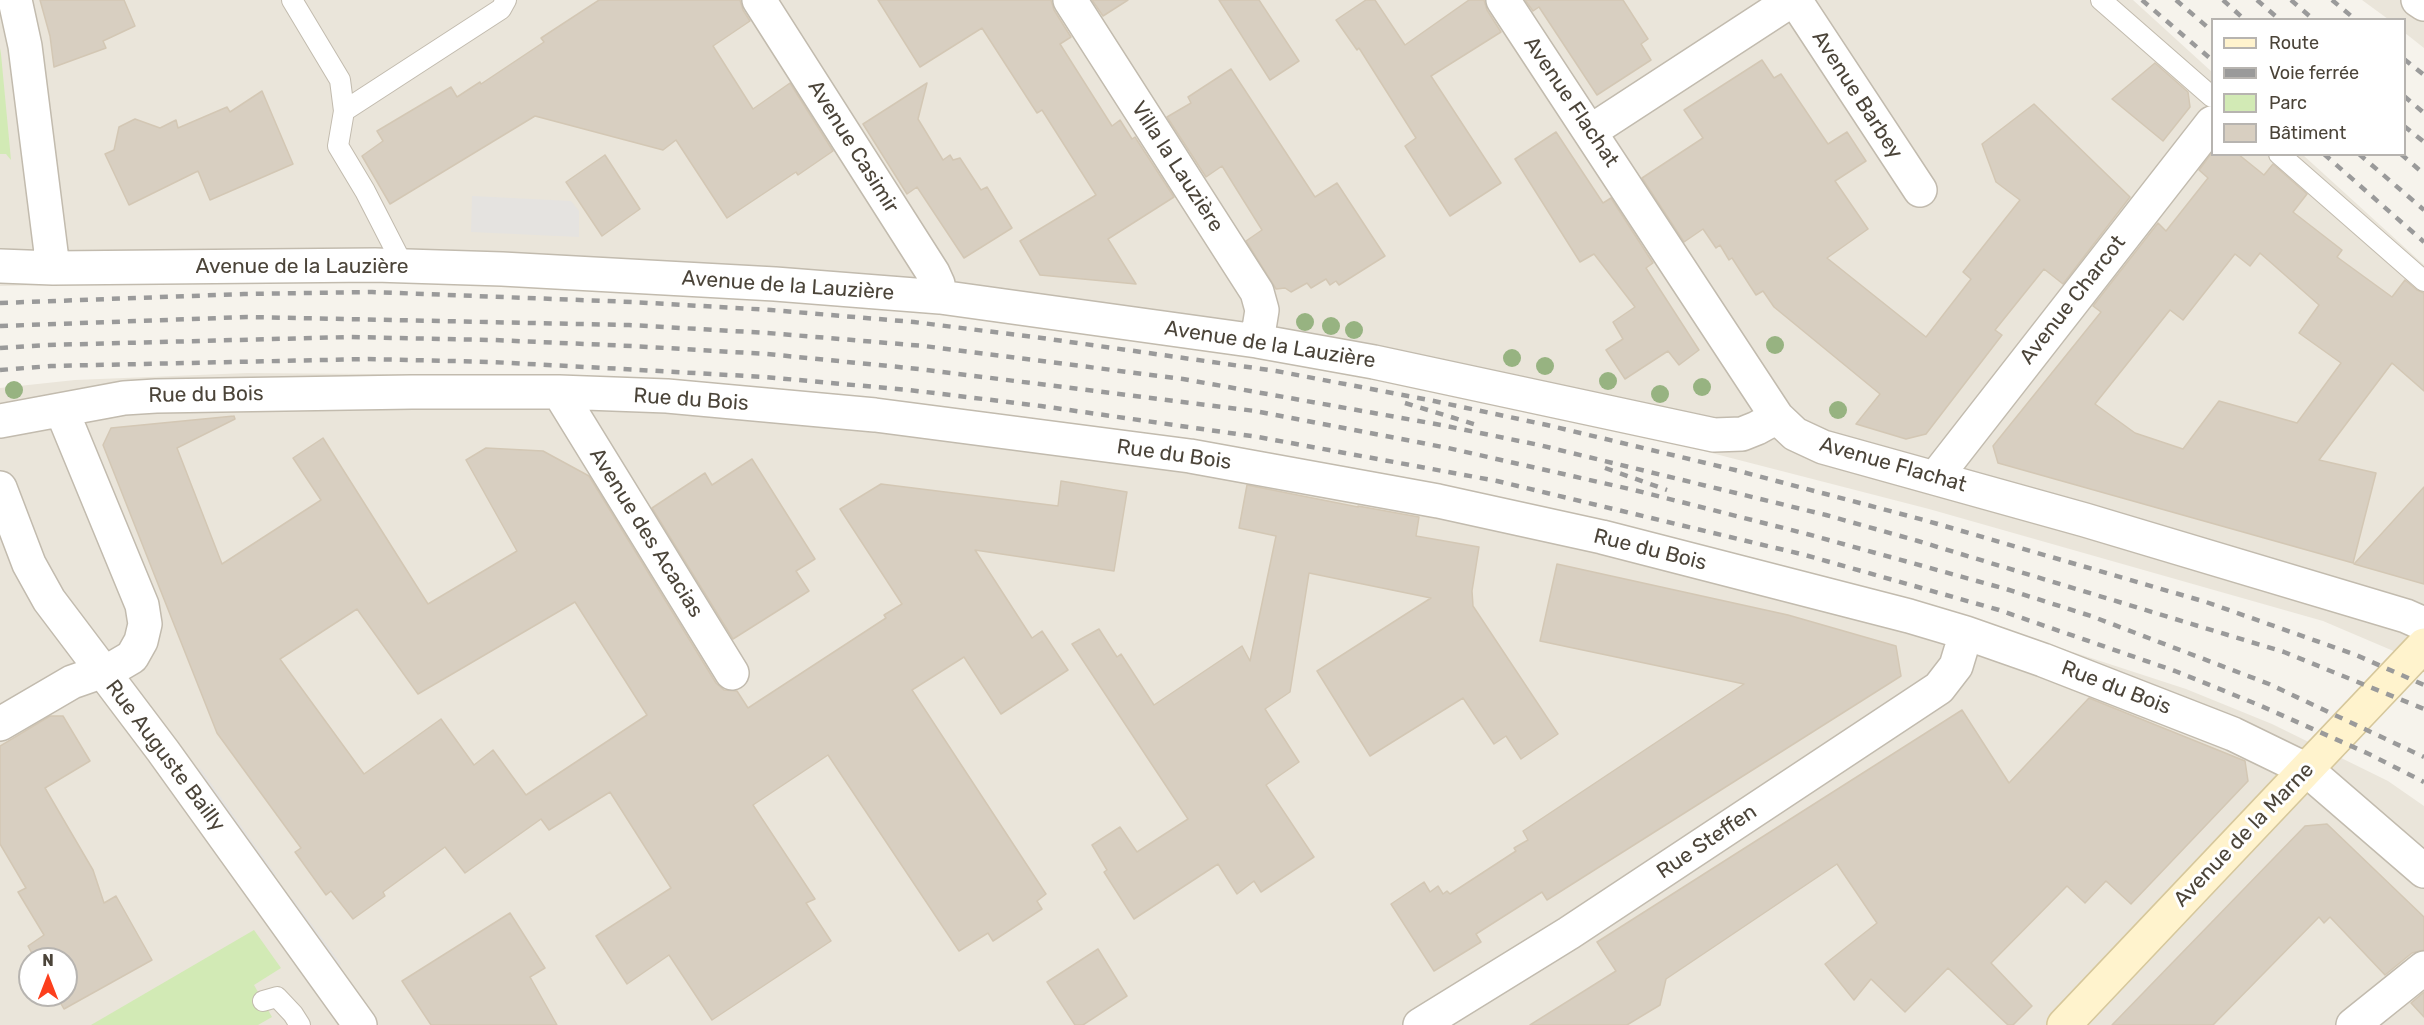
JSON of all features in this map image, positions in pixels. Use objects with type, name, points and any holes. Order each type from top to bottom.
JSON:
[{"type":"main road","name":"Avenue de la Marne","points":[[2064,1025],[2424,645]]},
{"type":"street","points":[[15,0],[25,46],[28,267]]},
{"type":"street","name":"Avenue Casimir","points":[[759,0],[933,273],[940,297]]},
{"type":"street","name":"Villa la Lauzière","points":[[1070,0],[1257,292],[1262,310],[1257,341]]},
{"type":"street","name":"Avenue Flachat","points":[[1503,0],[1777,417],[1795,434],[1823,447],[2085,520],[2406,616],[2424,624]]},
{"type":"street","points":[[1591,131],[1793,0]]},
{"type":"street","name":"Avenue Barbey","points":[[1793,0],[1920,190]]},
{"type":"street","points":[[2418,0],[2424,4]]},
{"type":"street","name":"Avenue Charcot","points":[[1935,478],[2211,124]]},
{"type":"street","name":"Avenue de la Lauzière","points":[[28,267],[502,269],[776,284],[940,297],[1257,341],[1385,364],[1714,435],[1742,434],[1777,417]]},
{"type":"street","name":"Rue du Bois","points":[[0,421],[124,398],[156,396],[412,392],[559,392],[667,396],[874,416],[1190,456],[1438,501],[1602,537],[1909,616],[1966,633],[2233,734],[2307,770],[2424,871]]},
{"type":"street","name":"Avenue des Acacias","points":[[559,392],[732,673]]},
{"type":"street","name":"Rue Auguste Bailly","points":[[62,411],[142,605],[145,624],[141,641],[132,657],[115,667],[102,671],[360,1025]]},
{"type":"street","points":[[0,488],[37,581],[102,671],[72,682],[0,724]]},
{"type":"street","name":"Rue Steffen","points":[[1420,1025],[1569,933],[1939,688],[1956,666],[1966,633]]},
{"type":"street","points":[[2353,1025],[2424,968]]},
{"type":"lane","points":[[292,0],[340,80],[344,111],[338,146],[365,191],[404,267]]},
{"type":"lane","points":[[344,111],[501,9],[506,0]]},
{"type":"lane","points":[[2101,0],[2211,96]]},
{"type":"lane","points":[[2281,156],[2424,280]]},
{"type":"lane","points":[[0,249],[28,267]]},
{"type":"lane","points":[[263,1001],[277,997],[294,1014],[300,1025]]},
{"type":"shaded area","points":[[0,0],[2133,0],[2211,71],[2211,156],[2304,156],[2424,265],[2424,664],[2323,621],[1929,509],[1603,425],[1371,377],[1270,359],[925,310],[775,297],[377,279],[0,286]]},
{"type":"shaded area","points":[[2362,0],[2424,0],[2424,48],[2406,34],[2406,18],[2387,18]]},
{"type":"shaded area","points":[[472,196],[571,201],[579,211],[579,237],[471,232]]},
{"type":"shaded area","points":[[247,373],[493,375],[625,381],[1712,550],[1901,596],[2186,689],[2272,724],[2388,781],[2424,806],[2424,1025],[0,1025],[0,388],[75,380]]},
{"type":"shaded area","points":[[200,768],[276,875],[265,882],[188,777]]},
{"type":"shaded area","points":[[293,899],[341,964],[332,971],[283,907]]},
{"type":"green space","points":[[0,48],[11,160],[6,154],[0,154]]},
{"type":"green space","points":[[254,930],[281,968],[254,985],[272,1017],[258,1025],[91,1025]]},
{"type":"building","points":[[40,0],[124,0],[135,26],[103,41],[106,48],[54,67],[50,36]]},
{"type":"building","points":[[599,0],[740,0],[750,21],[713,46],[753,109],[790,83],[833,151],[798,175],[796,172],[727,218],[676,140],[663,150],[535,116],[390,204],[362,156],[383,141],[377,131],[451,87],[457,97],[480,82],[481,84],[544,42],[541,38]]},
{"type":"building","points":[[878,0],[1051,0],[1054,10],[1071,37],[1060,44],[1112,126],[1120,120],[1132,139],[1135,137],[1174,197],[1108,239],[1136,284],[1040,275],[1020,241],[1096,195],[1042,110],[1037,113],[982,28],[920,67]]},
{"type":"building","points":[[1092,0],[1128,0],[1103,16]]},
{"type":"building","points":[[1219,0],[1259,0],[1299,61],[1270,80]]},
{"type":"building","points":[[1366,0],[1375,0],[1405,45],[1469,0],[1484,0],[1487,10],[1501,32],[1431,76],[1501,183],[1450,216],[1405,146],[1416,138],[1359,48],[1357,50],[1336,20]]},
{"type":"building","points":[[1525,0],[1623,0],[1648,39],[1641,44],[1651,60],[1597,95],[1539,7],[1533,11]]},
{"type":"building","points":[[1762,60],[1774,78],[1781,74],[1828,144],[1847,132],[1866,161],[1835,181],[1868,229],[1827,258],[1926,337],[1971,279],[1963,272],[2020,200],[1996,182],[1982,144],[2034,104],[2130,197],[2063,284],[2044,269],[1995,330],[2002,335],[1926,434],[1906,439],[1856,424],[1880,394],[1774,307],[1763,291],[1756,295],[1732,258],[1729,260],[1720,245],[1716,248],[1703,229],[1684,242],[1642,178],[1703,138],[1684,110]]},
{"type":"building","points":[[2155,63],[2188,92],[2190,107],[2163,141],[2112,99]]},
{"type":"building","points":[[1231,69],[1315,197],[1337,183],[1385,256],[1339,285],[1336,281],[1330,285],[1326,279],[1311,288],[1307,283],[1291,292],[1285,288],[1276,289],[1246,241],[1262,230],[1222,166],[1206,177],[1167,117],[1191,103],[1188,97]]},
{"type":"building","points":[[927,83],[918,119],[943,160],[950,155],[953,160],[960,158],[981,190],[987,187],[1012,228],[964,258],[917,187],[907,194],[863,124]]},
{"type":"building","points":[[262,91],[293,164],[210,200],[198,171],[129,205],[105,154],[114,150],[119,127],[135,119],[160,128],[176,120],[178,128],[227,107],[230,112]]},
{"type":"building","points":[[1556,132],[1603,203],[1611,198],[1653,263],[1646,268],[1699,350],[1679,365],[1668,351],[1625,379],[1606,350],[1623,339],[1613,322],[1635,307],[1594,254],[1580,262],[1515,159]]},
{"type":"building","points":[[2211,154],[2211,156],[2240,156],[2264,175],[2273,164],[2307,194],[2293,212],[2342,250],[2337,257],[2392,297],[2405,280],[2424,293],[2424,391],[2392,363],[2319,460],[2376,473],[2353,563],[1998,463],[1993,446],[2101,312],[2093,306],[2158,223],[2166,231],[2208,178],[2199,170]],"holes":[[[2260,253],[2319,305],[2299,333],[2341,363],[2297,423],[2219,401],[2183,449],[2135,433],[2095,404],[2170,310],[2183,320],[2235,254],[2250,266]]]},
{"type":"building","points":[[605,155],[640,209],[602,236],[566,182]]},
{"type":"building","points":[[234,416],[235,419],[177,448],[222,564],[321,500],[293,458],[323,438],[428,604],[517,551],[466,460],[486,448],[543,451],[589,476],[716,683],[724,690],[737,691],[748,708],[886,618],[884,615],[902,604],[840,509],[881,484],[1058,506],[1061,481],[1127,492],[1114,571],[975,550],[1032,638],[1042,631],[1068,670],[1001,714],[964,657],[912,690],[1046,894],[1037,901],[1042,909],[993,941],[988,933],[959,951],[828,755],[753,805],[815,899],[806,903],[831,941],[712,1020],[669,955],[627,984],[596,936],[671,888],[610,792],[549,830],[541,819],[465,873],[445,847],[383,892],[385,896],[353,919],[331,891],[326,895],[295,852],[301,848],[217,733],[103,445],[111,428]],"holes":[[[575,602],[647,715],[526,795],[493,750],[474,765],[441,719],[364,774],[280,659],[357,609],[418,694]]]},
{"type":"building","points":[[752,459],[815,559],[796,571],[809,591],[733,639],[652,508],[705,473],[712,485]]},
{"type":"building","points":[[1247,485],[1419,517],[1416,536],[1479,547],[1472,591],[1473,606],[1558,734],[1521,759],[1506,736],[1494,744],[1463,698],[1370,756],[1317,671],[1431,598],[1309,573],[1290,692],[1265,709],[1299,762],[1266,785],[1314,857],[1261,892],[1254,881],[1237,894],[1218,864],[1134,919],[1104,872],[1107,870],[1092,845],[1120,827],[1137,852],[1188,819],[1072,644],[1099,629],[1117,657],[1121,654],[1154,705],[1242,646],[1250,661],[1276,536],[1239,528]]},
{"type":"building","points":[[2424,487],[2424,584],[2354,564]]},
{"type":"building","points":[[1557,564],[1788,615],[1896,646],[1901,676],[1547,900],[1542,892],[1476,934],[1481,942],[1434,971],[1391,904],[1424,882],[1430,892],[1438,886],[1443,894],[1447,891],[1450,894],[1516,851],[1514,848],[1528,840],[1523,831],[1744,684],[1540,641]]},
{"type":"building","points":[[2089,698],[2245,761],[2248,781],[2131,904],[2106,881],[2085,903],[2067,886],[1991,963],[2032,1006],[2013,1025],[2008,1025],[1948,968],[1905,1012],[1871,979],[1854,1000],[1825,964],[1877,923],[1837,864],[1666,979],[1660,1005],[1627,1025],[1530,1025],[1616,971],[1597,942],[1962,710],[2009,783]]},
{"type":"building","points":[[50,716],[63,716],[90,761],[45,788],[93,870],[104,903],[116,896],[152,960],[78,1001],[78,947],[28,946],[44,935],[18,892],[26,888],[0,844],[0,746]]},
{"type":"building","points":[[2327,824],[2424,917],[2424,950],[2412,953],[2385,975],[2330,917],[2324,923],[2319,917],[2213,1025],[2112,1025],[2305,826]]},
{"type":"building","points":[[510,913],[545,968],[530,977],[557,1025],[431,1025],[402,981]]},
{"type":"building","points":[[1098,949],[1127,996],[1083,1025],[1075,1025],[1047,982]]},
{"type":"building","points":[[2424,992],[2424,1017],[2411,1003]]},
{"type":"railway","points":[[2142,0],[2211,59]]},
{"type":"railway","points":[[2176,0],[2211,30]]},
{"type":"railway","points":[[2223,0],[2243,18]]},
{"type":"railway","points":[[2257,0],[2278,18]]},
{"type":"railway","points":[[2291,0],[2312,18]]},
{"type":"railway","points":[[2332,0],[2354,18]]},
{"type":"railway","points":[[2406,61],[2424,75]]},
{"type":"railway","points":[[2406,98],[2424,113]]},
{"type":"railway","points":[[2406,128],[2424,142]]},
{"type":"railway","points":[[2326,156],[2424,242]]},
{"type":"railway","points":[[2361,156],[2424,210]]},
{"type":"railway","points":[[2403,156],[2424,174]]},
{"type":"railway","points":[[0,303],[372,292],[632,302],[771,310],[914,322],[1276,371],[1547,425],[1735,470],[1924,520],[2206,602],[2356,655],[2424,685]]},
{"type":"railway","points":[[0,326],[247,317],[629,325],[768,333],[924,346],[1183,379],[1441,425],[1539,445],[1826,515],[2284,652],[2424,709]]},
{"type":"railway","points":[[0,348],[350,337],[632,346],[767,354],[919,369],[1255,411],[1448,448],[1634,490],[1807,534],[2006,589],[2091,616],[2269,684],[2424,757]]},
{"type":"railway","points":[[0,370],[51,366],[368,359],[492,362],[765,377],[909,390],[1258,437],[1497,481],[1805,555],[1999,610],[2175,671],[2369,754],[2424,782]]},
{"type":"railway","points":[[1405,403],[1477,425]]},
{"type":"railway","points":[[1605,468],[1667,490]]}]
